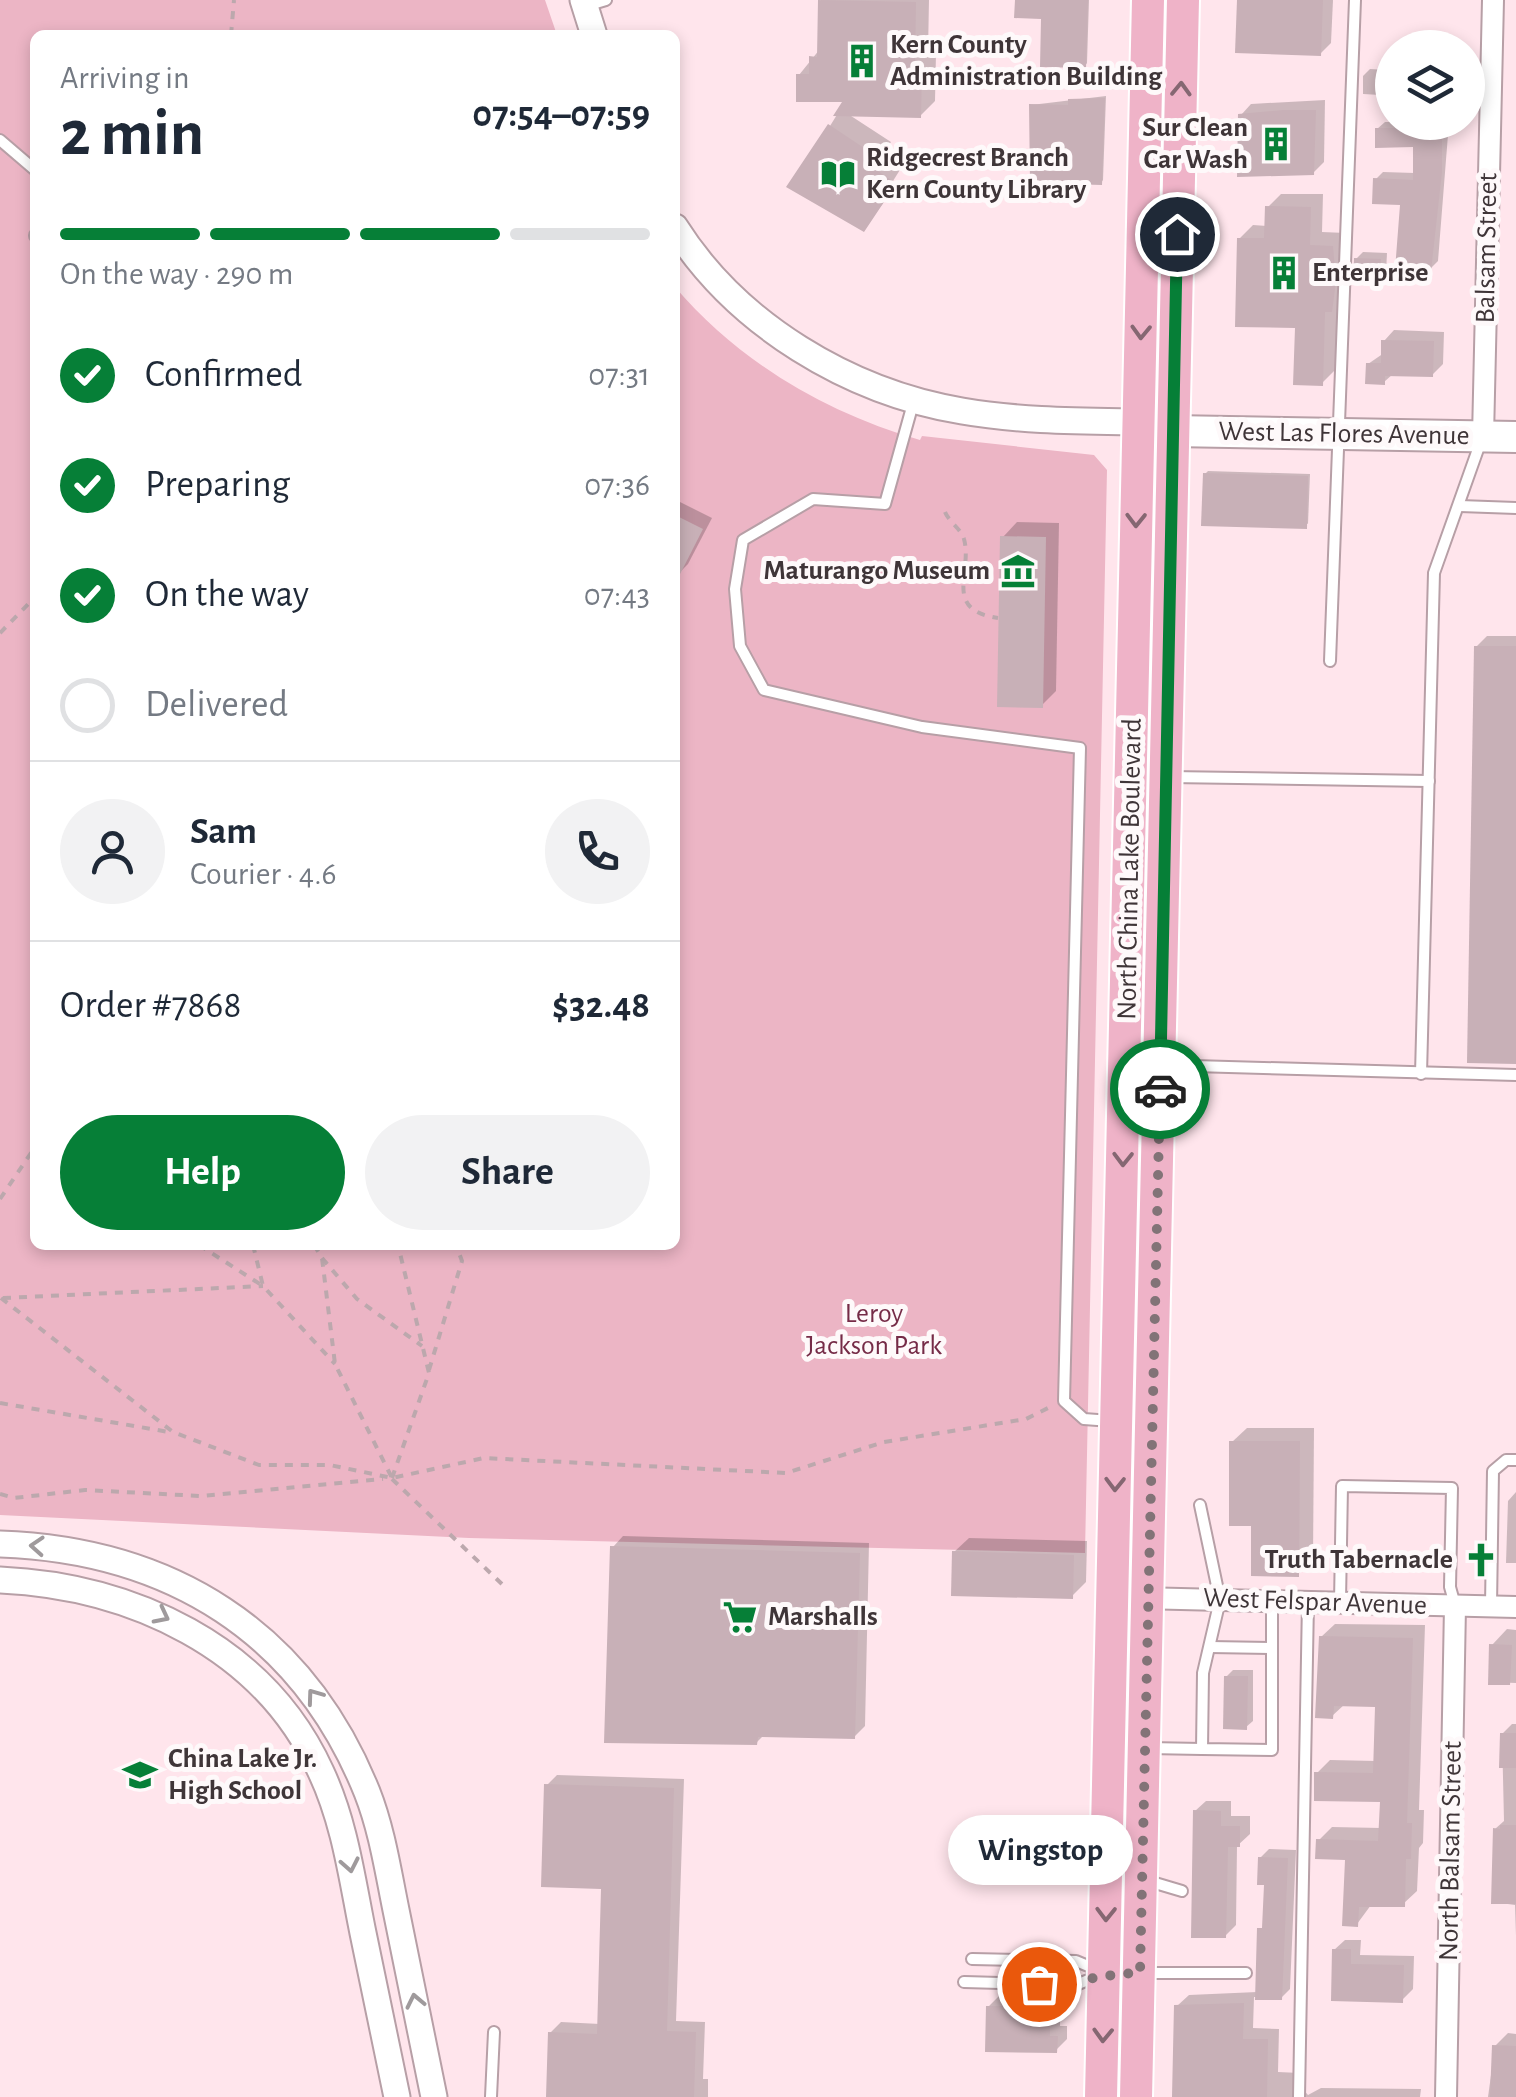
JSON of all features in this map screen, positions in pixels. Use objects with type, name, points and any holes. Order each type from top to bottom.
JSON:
[{"type":"main road","name":"North China Lake Boulevard","points":[[1101,2097],[1148,0]]},
{"type":"main road","name":"North China Lake Boulevard","points":[[1136,2097],[1183,0]]},
{"type":"main road","name":"West Las Flores Avenue","points":[[1137,422],[1172,431],[1516,438]]},
{"type":"main road","points":[[1130,887],[1146,937],[1142,1042],[1149,1052],[1160,1055]]},
{"type":"street","name":"Balsam Street","points":[[1482,437],[1493,0]]},
{"type":"street","points":[[591,2],[594,30]]},
{"type":"street","points":[[680,234],[727,290],[787,341],[860,380],[914,399],[1002,416],[1137,422]]},
{"type":"street","points":[[0,1544],[64,1548],[166,1576],[246,1626],[310,1690],[340,1733],[380,1832],[434,2097]]},
{"type":"street","points":[[0,1580],[56,1584],[142,1606],[219,1649],[280,1709],[306,1743],[334,1804],[397,2097]]},
{"type":"street","name":"West Felspar Avenue","points":[[1113,1597],[1516,1606]]},
{"type":"street","name":"North Balsam Street","points":[[1446,2097],[1455,1606]]},
{"type":"lane","points":[[1330,660],[1354,0]]},
{"type":"lane","points":[[0,140],[30,166]]},
{"type":"lane","points":[[914,399],[885,504],[813,499],[743,540],[735,589],[740,646],[764,690],[922,727],[1080,748],[1064,1401],[1084,1419],[1117,1421]]},
{"type":"lane","points":[[1422,1074],[1434,572],[1482,437]]},
{"type":"lane","points":[[1460,506],[1516,508]]},
{"type":"lane","points":[[1166,777],[1429,781]]},
{"type":"lane","points":[[1160,1055],[1194,1066],[1516,1075]]},
{"type":"lane","points":[[1491,1606],[1492,1472],[1506,1460],[1516,1460]]},
{"type":"lane","points":[[1340,1602],[1342,1486],[1452,1488],[1450,1587],[1455,1606]]},
{"type":"lane","points":[[1200,1505],[1220,1600],[1203,1673],[1202,1749]]},
{"type":"lane","points":[[1145,1748],[1272,1750],[1272,1601]]},
{"type":"lane","points":[[1299,2097],[1308,1602]]},
{"type":"lane","points":[[1210,1647],[1270,1648]]},
{"type":"lane","points":[[1142,1879],[1182,1891]]},
{"type":"lane","points":[[972,1959],[1076,1961],[1105,1973],[1246,1973]]},
{"type":"lane","points":[[964,1982],[1076,1985],[1105,1973]]},
{"type":"lane","points":[[491,2097],[494,2032]]},
{"type":"path","points":[[231,30],[234,0]]},
{"type":"path","points":[[945,512],[964,538],[962,582],[966,602],[978,612],[998,618]]},
{"type":"path","points":[[0,633],[30,602]]},
{"type":"path","points":[[0,1198],[30,1153]]},
{"type":"path","points":[[207,1250],[263,1286],[335,1364],[392,1478],[504,1586]]},
{"type":"path","points":[[253,1250],[263,1286]]},
{"type":"path","points":[[317,1250],[356,1300],[422,1346]]},
{"type":"path","points":[[398,1250],[428,1373]]},
{"type":"path","points":[[392,1478],[462,1261],[458,1250]]},
{"type":"path","points":[[322,1258],[335,1364]]},
{"type":"path","points":[[0,1298],[263,1286]]},
{"type":"path","points":[[0,1298],[174,1432]]},
{"type":"path","points":[[0,1494],[14,1498],[85,1490],[200,1496],[392,1478],[484,1458],[786,1473],[884,1442],[1026,1419],[1064,1401]]},
{"type":"path","points":[[0,1403],[174,1432],[259,1466],[330,1465],[392,1478]]},
{"type":"green space","name":"Leroy Jackson Park","points":[[0,0],[545,0],[555,30],[30,30],[30,1250],[680,1250],[680,292],[727,339],[756,361],[786,382],[851,415],[920,440],[922,436],[1094,455],[1107,470],[1085,1553],[469,1538],[0,1515]]},
{"type":"building","name":"Kern County Administration Building","points":[[818,0],[916,2],[915,66],[922,66],[921,118],[833,116],[842,102],[796,102],[796,74],[809,74],[809,56],[817,57]]},
{"type":"building","points":[[1015,0],[1088,0],[1086,68],[1040,67],[1041,19],[1014,18]]},
{"type":"building","points":[[1237,0],[1323,0],[1321,56],[1235,53]]},
{"type":"building","points":[[1105,98],[1102,185],[1030,183],[1029,104],[1068,105],[1068,99]]},
{"type":"building","name":"Sur Clean Car Wash","points":[[1316,110],[1314,175],[1237,177],[1238,114]]},
{"type":"building","name":"Ridgecrest Branch Kern County Library","points":[[828,124],[879,158],[872,167],[891,180],[880,196],[886,199],[864,232],[786,187]]},
{"type":"building","points":[[1375,140],[1442,140],[1431,271],[1395,270],[1400,205],[1372,204],[1373,178],[1413,180],[1413,147],[1375,148]]},
{"type":"building","name":"Enterprise","points":[[1265,206],[1311,207],[1310,245],[1333,246],[1336,281],[1332,312],[1325,312],[1323,386],[1293,385],[1295,328],[1235,327],[1237,238],[1264,238]]},
{"type":"building","points":[[1354,258],[1381,259],[1380,282],[1353,281]]},
{"type":"building","points":[[1381,340],[1434,341],[1433,377],[1385,376],[1385,385],[1365,384],[1366,363],[1381,363]]},
{"type":"building","points":[[1203,473],[1308,476],[1307,529],[1201,526]]},
{"type":"building","points":[[680,518],[703,529],[680,574]]},
{"type":"building","points":[[1000,536],[1046,537],[1043,708],[997,707]]},
{"type":"building","points":[[1474,646],[1516,646],[1516,1064],[1467,1063]]},
{"type":"building","points":[[1229,1441],[1300,1441],[1299,1577],[1251,1576],[1251,1526],[1229,1526]]},
{"type":"building","points":[[610,1546],[860,1553],[855,1739],[758,1737],[757,1745],[604,1743]]},
{"type":"building","points":[[952,1551],[1074,1555],[1073,1599],[951,1596]]},
{"type":"building","points":[[1319,1636],[1413,1638],[1407,1823],[1412,1823],[1411,1859],[1406,1859],[1405,1907],[1359,1907],[1358,1927],[1342,1926],[1345,1860],[1315,1859],[1316,1839],[1378,1841],[1380,1802],[1314,1801],[1314,1772],[1373,1773],[1375,1707],[1334,1706],[1333,1719],[1315,1718]]},
{"type":"building","points":[[1489,1644],[1512,1645],[1510,1685],[1488,1685]]},
{"type":"building","points":[[1224,1676],[1248,1676],[1247,1730],[1223,1729]]},
{"type":"building","points":[[1500,1733],[1516,1733],[1516,1768],[1499,1768]]},
{"type":"building","points":[[544,1784],[674,1788],[667,2031],[696,2032],[694,2097],[546,2097],[548,2032],[597,2034],[601,1889],[541,1887]]},
{"type":"building","points":[[1193,1810],[1221,1811],[1221,1826],[1240,1826],[1240,1847],[1228,1847],[1226,1938],[1191,1938]]},
{"type":"building","points":[[1500,1825],[1516,1825],[1516,1904],[1491,1904],[1493,1828],[1500,1829]]},
{"type":"building","points":[[1258,1857],[1288,1858],[1282,2000],[1255,2000],[1257,1928],[1262,1928],[1264,1885],[1257,1885]]},
{"type":"building","points":[[1332,1949],[1351,1949],[1351,1964],[1404,1965],[1403,2003],[1331,2001]]},
{"type":"building","points":[[1244,2003],[1243,2039],[1268,2039],[1267,2097],[1172,2097],[1174,2005]]},
{"type":"building","points":[[986,2006],[1050,2006],[1050,2036],[1058,2036],[1057,2053],[985,2052]]},
{"type":"building","points":[[1492,2045],[1516,2046],[1516,2097],[1490,2097]]},
{"type":"way so far","points":[[1039,1984],[1076,1985],[1105,1973],[1140,1973],[1160,1089]]},
{"type":"place","name":"Kern County Administration Building","points":[[862,61]]},
{"type":"place","name":"Sur Clean Car Wash","points":[[1276,144]]},
{"type":"place","name":"Ridgecrest Branch Kern County Library","points":[[838,174]]},
{"type":"place","name":"Enterprise","points":[[1284,273]]},
{"type":"place","name":"Maturango Museum","points":[[1018,571]]},
{"type":"place","name":"Truth Tabernacle","points":[[1481,1560]]},
{"type":"place","name":"Marshalls","points":[[740,1617]]},
{"type":"place","name":"China Lake Jr. High School","points":[[140,1775]]},
{"type":"place","name":"Wingstop","points":[[1039,1984]]},
{"type":"route","points":[[1160,1089],[1177,234]]}]
